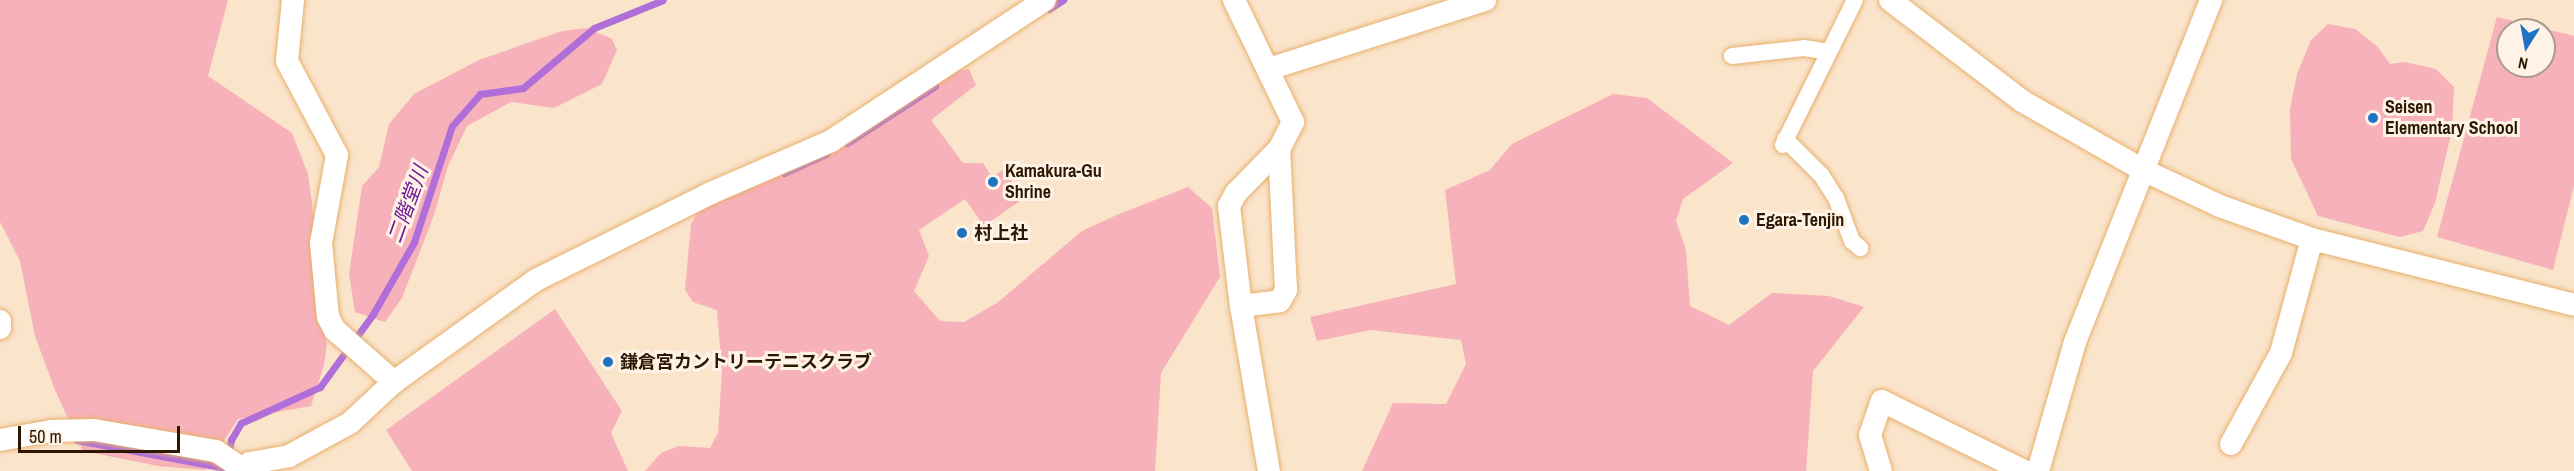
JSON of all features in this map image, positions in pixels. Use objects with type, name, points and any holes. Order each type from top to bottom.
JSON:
[{"type":"street","points":[[293,0],[287,61],[337,155],[321,243],[328,317],[335,330],[394,382]]},
{"type":"street","points":[[1,438],[51,431],[94,430],[216,451],[243,470],[250,463],[289,456],[350,423],[394,382],[536,280],[711,193],[831,141],[1045,0]]},
{"type":"street","points":[[1234,0],[1293,122],[1279,149],[1236,193],[1229,206],[1241,306],[1269,471]]},
{"type":"street","points":[[1269,69],[1485,0]]},
{"type":"street","points":[[1855,0],[1784,142],[1822,176],[1836,198],[1852,241],[1860,248]]},
{"type":"street","points":[[1890,0],[2022,101],[2143,170],[2220,206],[2312,239],[2574,305]]},
{"type":"street","points":[[2038,471],[2074,342],[2211,0]]},
{"type":"street","points":[[1732,56],[1804,48],[1829,52]]},
{"type":"street","points":[[1241,306],[1280,302],[1286,290],[1279,149]]},
{"type":"street","points":[[2231,444],[2282,353],[2312,239]]},
{"type":"street","points":[[0,321],[0,328]]},
{"type":"street","points":[[1881,471],[1870,435],[1882,400],[2024,471]]},
{"type":"shaded area","points":[[0,0],[228,0],[208,76],[292,133],[308,174],[315,226],[313,276],[327,343],[324,365],[311,406],[238,419],[205,470],[158,466],[83,451],[55,390],[35,336],[20,261],[0,222]]},
{"type":"shaded area","points":[[2496,21],[2496,78],[2556,78],[2556,32],[2574,36],[2574,186],[2553,270],[2437,237]]},
{"type":"shaded area","points":[[2328,24],[2355,29],[2378,47],[2390,64],[2405,62],[2436,69],[2454,87],[2452,130],[2435,203],[2423,231],[2400,237],[2318,216],[2291,159],[2290,109],[2297,74],[2311,40]]},
{"type":"shaded area","points":[[587,28],[612,39],[617,50],[602,84],[554,108],[511,102],[467,126],[448,166],[434,215],[402,298],[385,322],[355,312],[349,274],[362,186],[379,167],[389,124],[414,94],[479,60],[562,31]]},
{"type":"shaded area","points":[[969,69],[976,85],[931,120],[963,163],[983,163],[992,177],[1009,166],[1012,183],[1024,198],[984,226],[965,199],[919,230],[929,256],[914,291],[940,321],[964,322],[997,303],[1082,231],[1119,214],[1188,187],[1212,208],[1220,277],[1161,373],[1155,471],[645,471],[661,453],[679,446],[710,448],[718,433],[722,372],[717,310],[693,302],[685,290],[691,224],[705,200],[756,179],[790,173],[946,72]]},
{"type":"shaded area","points":[[1613,94],[1647,98],[1733,163],[1683,199],[1676,221],[1686,250],[1690,306],[1729,325],[1772,293],[1829,296],[1864,307],[1813,371],[1806,471],[1362,471],[1393,403],[1446,404],[1466,364],[1461,340],[1371,330],[1317,341],[1310,317],[1456,284],[1445,190],[1490,170],[1512,144]]},
{"type":"shaded area","points":[[555,309],[622,411],[611,433],[628,471],[412,471],[386,430]]},
{"type":"waterway","name":"二階堂川","points":[[225,471],[231,440],[241,423],[320,387],[373,314],[414,242],[452,126],[480,94],[523,88],[594,28],[663,0]]},
{"type":"waterway","points":[[1049,9],[1063,0]]},
{"type":"waterway","points":[[847,143],[935,86]]},
{"type":"waterway","points":[[784,173],[826,154]]},
{"type":"waterway","name":"二階堂川","points":[[77,440],[225,468]]},
{"type":"place","name":"Seisen Elementary School","points":[[2373,118]]},
{"type":"place","name":"Kamakura-Gu Shrine","points":[[993,182]]},
{"type":"place","name":"Egara-Tenjin","points":[[1744,220]]},
{"type":"place","name":"村上社","points":[[962,233]]},
{"type":"place","name":"鎌倉宮カントリーテニスクラブ","points":[[608,362]]}]
